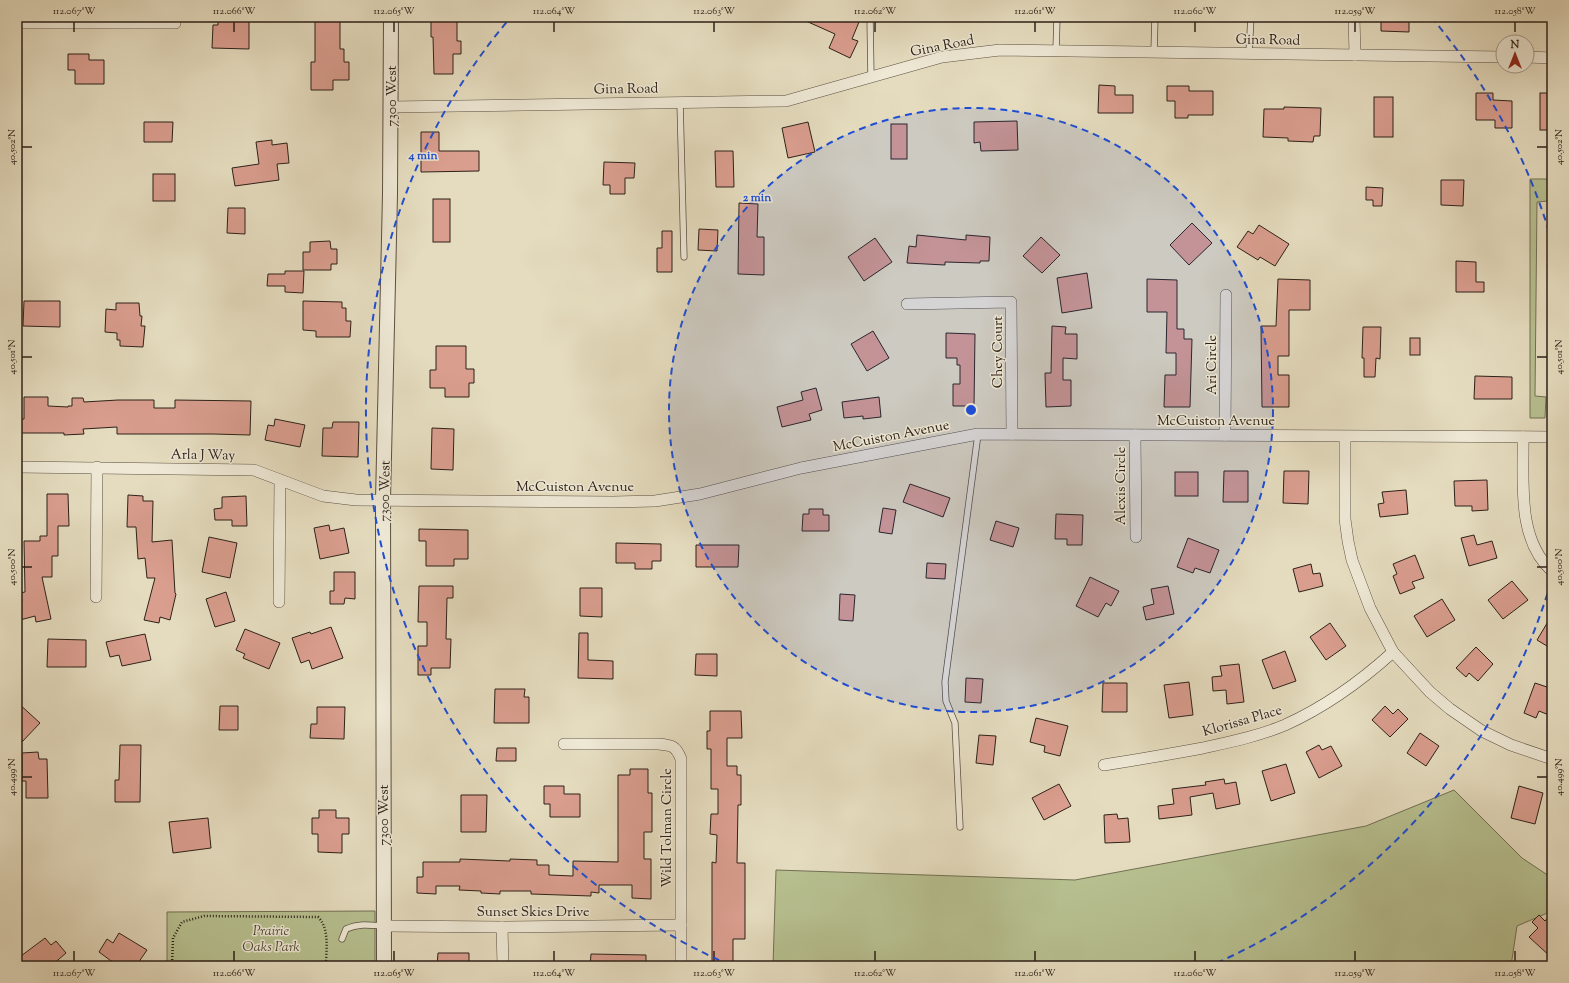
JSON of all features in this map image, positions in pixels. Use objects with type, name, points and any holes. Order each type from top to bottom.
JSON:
[{"type":"street","points":[[17,23],[175,23],[176,17]]},
{"type":"street","name":"7300 West","points":[[384,966],[383,500],[392,17]]},
{"type":"street","points":[[1354,17],[1355,55]]},
{"type":"street","name":"Gina Road","points":[[391,107],[786,100],[942,57],[1000,50],[1495,57]]},
{"type":"street","points":[[1535,57],[1552,58]]},
{"type":"street","name":"Ari Circle","points":[[1225,435],[1226,295]]},
{"type":"street","name":"Chey Court","points":[[907,304],[1012,302],[1012,434]]},
{"type":"street","name":"McCuiston Avenue","points":[[383,500],[655,501],[700,494],[801,468],[978,434],[1552,437]]},
{"type":"street","name":"Alexis Circle","points":[[1135,435],[1136,537]]},
{"type":"street","points":[[1345,437],[1345,519],[1352,560],[1370,608],[1393,652],[1430,692],[1450,709],[1482,731],[1511,745],[1552,759]]},
{"type":"street","points":[[1523,437],[1525,517],[1538,555],[1552,571]]},
{"type":"street","name":"Arla J Way","points":[[17,466],[254,470],[323,496],[356,500],[383,500]]},
{"type":"street","points":[[96,597],[97,467]]},
{"type":"street","points":[[279,602],[280,480]]},
{"type":"street","name":"Klorissa Place","points":[[1104,765],[1222,744],[1259,734],[1284,725],[1339,695],[1393,652]]},
{"type":"street","name":"Wild Tolman Circle","points":[[564,744],[658,744],[673,747],[678,752],[681,759],[681,925]]},
{"type":"street","points":[[681,925],[681,966]]},
{"type":"street","name":"Sunset Skies Drive","points":[[384,926],[502,927],[681,925]]},
{"type":"street","points":[[502,927],[502,966]]},
{"type":"lane","points":[[870,17],[871,77]]},
{"type":"lane","points":[[1056,51],[1057,17]]},
{"type":"lane","points":[[1154,52],[1155,17]]},
{"type":"lane","points":[[1249,53],[1251,17]]},
{"type":"lane","points":[[680,102],[684,257]]},
{"type":"lane","points":[[960,827],[955,723],[946,701],[945,682],[978,434]]},
{"type":"lane","points":[[342,939],[346,929],[352,926],[384,926]]},
{"type":"path","points":[[172,966],[173,938],[182,922],[204,916],[318,917],[323,922],[326,931],[326,966]]},
{"type":"green space","points":[[1530,179],[1552,179],[1552,197],[1549,197],[1548,201],[1537,202],[1535,396],[1546,397],[1545,418],[1530,418]]},
{"type":"green space","points":[[1454,790],[1522,858],[1552,878],[1552,911],[1517,926],[1511,966],[773,966],[776,870],[1075,880],[1366,826]]},
{"type":"green space","name":"Prairie Oaks Park","points":[[375,911],[375,966],[167,966],[167,912]]},
{"type":"building","points":[[218,17],[249,17],[249,49],[212,48],[213,25],[218,25]]},
{"type":"building","points":[[315,17],[340,17],[340,49],[344,49],[344,62],[349,62],[349,80],[333,80],[333,90],[311,90],[311,62],[315,62]]},
{"type":"building","points":[[431,17],[457,17],[457,41],[461,41],[461,54],[453,54],[453,74],[434,74]]},
{"type":"building","points":[[797,17],[847,17],[859,22],[852,39],[858,41],[850,58],[829,48],[835,34]]},
{"type":"building","points":[[1381,17],[1409,17],[1409,32],[1381,31]]},
{"type":"building","points":[[68,54],[89,54],[89,60],[104,60],[104,84],[75,84],[75,70],[68,70]]},
{"type":"building","points":[[1099,85],[1115,86],[1115,95],[1133,95],[1133,113],[1098,113]]},
{"type":"building","points":[[1167,86],[1189,86],[1189,91],[1213,91],[1213,115],[1188,115],[1188,118],[1175,118],[1175,101],[1167,101]]},
{"type":"building","points":[[1476,93],[1493,93],[1493,100],[1512,101],[1512,128],[1495,128],[1495,120],[1476,120]]},
{"type":"building","points":[[1540,93],[1552,93],[1552,130],[1540,130]]},
{"type":"building","points":[[1374,97],[1393,97],[1393,137],[1374,137]]},
{"type":"building","points":[[1284,107],[1321,108],[1320,136],[1314,136],[1313,142],[1288,141],[1288,138],[1263,137],[1264,109],[1284,109]]},
{"type":"building","points":[[1017,121],[1018,150],[981,151],[980,142],[974,143],[974,122]]},
{"type":"building","points":[[144,122],[173,122],[172,142],[144,142]]},
{"type":"building","points":[[808,122],[815,152],[788,158],[782,128]]},
{"type":"building","points":[[891,124],[907,124],[907,159],[891,159]]},
{"type":"building","points":[[421,132],[439,132],[439,151],[479,151],[479,171],[421,172]]},
{"type":"building","points":[[272,140],[272,145],[287,143],[289,163],[277,164],[279,180],[235,186],[232,168],[259,164],[256,142]]},
{"type":"building","points":[[715,151],[733,151],[734,187],[716,187]]},
{"type":"building","points":[[604,162],[635,163],[634,178],[625,178],[625,194],[610,194],[610,185],[603,185]]},
{"type":"building","points":[[153,174],[175,174],[175,201],[153,201]]},
{"type":"building","points":[[1441,180],[1464,180],[1463,206],[1441,205]]},
{"type":"building","points":[[1366,187],[1383,188],[1382,206],[1373,206],[1373,200],[1366,200]]},
{"type":"building","points":[[433,199],[450,199],[450,242],[433,242]]},
{"type":"building","points":[[739,203],[758,204],[757,237],[764,237],[764,275],[738,274]]},
{"type":"building","points":[[228,208],[245,208],[245,234],[227,233]]},
{"type":"building","points":[[1192,223],[1212,243],[1189,265],[1170,245]]},
{"type":"building","points":[[1259,225],[1289,244],[1275,266],[1260,257],[1258,260],[1237,247],[1248,231],[1253,234]]},
{"type":"building","points":[[699,229],[718,230],[717,251],[698,250]]},
{"type":"building","points":[[662,231],[672,231],[672,272],[657,272],[657,248],[662,248]]},
{"type":"building","points":[[917,235],[966,240],[966,235],[990,237],[989,261],[980,261],[980,263],[945,262],[945,265],[907,263],[909,246],[916,247]]},
{"type":"building","points":[[1041,237],[1060,255],[1042,273],[1023,256]]},
{"type":"building","points":[[875,238],[892,262],[864,281],[848,257]]},
{"type":"building","points":[[330,241],[331,249],[337,249],[337,264],[331,264],[331,270],[303,270],[303,252],[310,252],[310,242]]},
{"type":"building","points":[[1456,261],[1476,262],[1476,282],[1484,282],[1484,292],[1456,292]]},
{"type":"building","points":[[285,271],[304,271],[303,293],[285,292],[285,286],[267,286],[268,274],[285,274]]},
{"type":"building","points":[[1087,273],[1092,308],[1062,313],[1057,278]]},
{"type":"building","points":[[1147,279],[1177,280],[1177,329],[1184,329],[1184,339],[1192,339],[1190,407],[1164,407],[1165,375],[1176,375],[1176,353],[1166,353],[1167,312],[1147,312]]},
{"type":"building","points":[[1278,279],[1310,280],[1310,310],[1289,310],[1289,356],[1278,356],[1278,375],[1289,375],[1289,407],[1262,407],[1261,326],[1276,326]]},
{"type":"building","points":[[24,301],[60,301],[60,327],[23,326]]},
{"type":"building","points":[[303,301],[342,302],[342,308],[346,308],[346,321],[351,321],[350,337],[316,337],[316,331],[303,330]]},
{"type":"building","points":[[116,303],[139,303],[140,316],[142,316],[141,326],[145,326],[143,347],[120,346],[120,340],[117,340],[117,333],[105,332],[106,309],[116,310]]},
{"type":"building","points":[[1052,326],[1066,327],[1065,334],[1077,334],[1077,359],[1063,358],[1063,380],[1071,380],[1071,406],[1046,407],[1045,373],[1051,373]]},
{"type":"building","points":[[1363,327],[1381,327],[1380,359],[1376,358],[1375,377],[1364,377],[1364,358],[1362,358]]},
{"type":"building","points":[[873,331],[889,358],[867,371],[851,344]]},
{"type":"building","points":[[946,333],[975,334],[974,406],[953,406],[953,384],[960,384],[960,365],[957,365],[957,358],[946,358]]},
{"type":"building","points":[[1410,338],[1420,338],[1420,355],[1410,355]]},
{"type":"building","points":[[436,346],[466,346],[466,369],[474,369],[474,383],[469,383],[469,397],[445,397],[445,388],[430,388],[430,370],[436,370]]},
{"type":"building","points":[[1475,376],[1512,377],[1512,399],[1474,399]]},
{"type":"building","points":[[816,388],[822,410],[809,414],[811,420],[782,427],[777,407],[803,400],[801,392]]},
{"type":"building","points":[[24,397],[48,397],[48,406],[68,407],[72,406],[72,398],[83,398],[84,402],[154,400],[154,408],[175,408],[175,400],[251,401],[250,435],[117,434],[117,427],[83,429],[84,434],[64,435],[64,433],[17,433],[17,419],[24,419]]},
{"type":"building","points":[[879,397],[881,417],[863,419],[863,416],[844,418],[842,402]]},
{"type":"building","points":[[275,419],[305,425],[300,447],[265,440],[268,425],[274,426]]},
{"type":"building","points":[[333,422],[359,422],[358,457],[322,456],[323,428],[332,428]]},
{"type":"building","points":[[432,428],[454,429],[453,470],[431,469]]},
{"type":"building","points":[[1224,471],[1248,471],[1248,502],[1223,502]]},
{"type":"building","points":[[1284,471],[1309,471],[1308,504],[1283,503]]},
{"type":"building","points":[[1175,472],[1198,472],[1198,496],[1175,496]]},
{"type":"building","points":[[1487,480],[1488,510],[1472,511],[1472,506],[1455,506],[1454,481]]},
{"type":"building","points":[[910,484],[950,498],[943,517],[903,502]]},
{"type":"building","points":[[1406,490],[1408,514],[1380,517],[1378,504],[1384,503],[1382,492]]},
{"type":"building","points":[[47,494],[68,494],[69,526],[58,526],[58,556],[52,556],[52,577],[42,577],[51,619],[36,622],[35,616],[20,620],[17,602],[22,601],[20,593],[25,592],[24,541],[40,541],[40,536],[47,536]]},
{"type":"building","points":[[128,495],[143,496],[143,501],[153,501],[152,542],[172,540],[176,594],[170,620],[160,617],[159,623],[144,620],[155,578],[147,578],[145,558],[138,559],[136,527],[127,527]]},
{"type":"building","points":[[246,496],[247,526],[232,526],[232,520],[215,520],[214,509],[222,508],[222,497]]},
{"type":"building","points":[[883,508],[896,510],[892,534],[879,532]]},
{"type":"building","points":[[809,509],[823,509],[823,515],[829,515],[829,531],[802,531],[803,514],[809,514]]},
{"type":"building","points":[[1056,514],[1083,515],[1082,545],[1067,545],[1067,539],[1055,539]]},
{"type":"building","points":[[996,521],[1019,528],[1013,547],[990,540]]},
{"type":"building","points":[[329,525],[330,531],[344,528],[349,553],[320,559],[314,528]]},
{"type":"building","points":[[419,529],[468,530],[468,559],[454,559],[454,566],[426,566],[426,541],[419,541]]},
{"type":"building","points":[[1474,535],[1477,545],[1492,541],[1497,558],[1469,566],[1461,538]]},
{"type":"building","points":[[209,537],[237,543],[230,578],[202,572]]},
{"type":"building","points":[[1188,538],[1219,550],[1210,573],[1195,568],[1193,573],[1177,567]]},
{"type":"building","points":[[616,543],[661,544],[661,561],[652,561],[652,569],[635,569],[635,563],[616,563]]},
{"type":"building","points":[[696,545],[739,545],[738,567],[696,567]]},
{"type":"building","points":[[1415,555],[1424,578],[1412,582],[1415,588],[1400,594],[1393,576],[1397,574],[1393,564]]},
{"type":"building","points":[[927,563],[946,564],[945,579],[926,578]]},
{"type":"building","points":[[1311,564],[1313,574],[1320,573],[1323,586],[1299,592],[1293,569]]},
{"type":"building","points":[[334,572],[355,572],[355,599],[345,598],[344,604],[330,604],[330,591],[334,591]]},
{"type":"building","points":[[1090,577],[1119,591],[1111,606],[1106,603],[1098,617],[1076,606]]},
{"type":"building","points":[[1512,581],[1528,600],[1503,619],[1488,600]]},
{"type":"building","points":[[419,586],[453,586],[453,598],[447,598],[446,639],[451,639],[450,668],[431,668],[431,675],[418,675],[418,646],[427,646],[427,622],[418,622]]},
{"type":"building","points":[[1168,586],[1174,614],[1146,620],[1143,607],[1154,604],[1151,589]]},
{"type":"building","points":[[580,588],[602,588],[602,617],[580,616]]},
{"type":"building","points":[[226,592],[235,621],[215,627],[206,599]]},
{"type":"building","points":[[840,594],[855,595],[853,621],[839,620]]},
{"type":"building","points":[[1442,599],[1455,620],[1427,637],[1414,616]]},
{"type":"building","points":[[1552,615],[1552,649],[1537,640]]},
{"type":"building","points":[[1330,623],[1346,646],[1326,660],[1310,637]]},
{"type":"building","points":[[331,627],[343,658],[312,669],[309,660],[301,663],[292,638],[310,632],[311,634]]},
{"type":"building","points":[[245,629],[280,643],[269,669],[243,658],[245,654],[236,650]]},
{"type":"building","points":[[579,633],[588,633],[588,660],[613,661],[613,679],[578,678]]},
{"type":"building","points":[[145,634],[151,660],[122,666],[119,655],[110,657],[106,642]]},
{"type":"building","points":[[48,639],[86,640],[86,667],[47,667]]},
{"type":"building","points":[[1476,647],[1493,664],[1478,681],[1469,673],[1466,677],[1456,668]]},
{"type":"building","points":[[1285,651],[1296,681],[1273,689],[1262,660]]},
{"type":"building","points":[[696,654],[717,654],[717,676],[695,675]]},
{"type":"building","points":[[1239,664],[1244,702],[1227,704],[1226,690],[1213,691],[1212,677],[1222,676],[1220,666]]},
{"type":"building","points":[[966,678],[983,679],[981,703],[965,702]]},
{"type":"building","points":[[1189,682],[1193,715],[1169,718],[1164,685]]},
{"type":"building","points":[[1103,683],[1127,683],[1127,712],[1102,712]]},
{"type":"building","points":[[1535,683],[1550,688],[1548,696],[1552,697],[1552,707],[1549,715],[1539,711],[1536,718],[1524,713]]},
{"type":"building","points":[[495,689],[525,689],[524,697],[529,697],[529,723],[494,723]]},
{"type":"building","points":[[17,702],[40,723],[21,743],[21,733],[17,737]]},
{"type":"building","points":[[220,706],[238,706],[238,730],[219,730]]},
{"type":"building","points":[[1385,706],[1393,714],[1398,709],[1408,719],[1390,737],[1372,720]]},
{"type":"building","points":[[317,707],[345,707],[344,739],[310,738],[311,724],[317,724]]},
{"type":"building","points":[[710,711],[741,711],[742,738],[727,738],[727,766],[737,766],[737,775],[741,775],[741,805],[738,805],[737,863],[745,863],[745,939],[733,939],[733,966],[712,966],[712,862],[716,863],[717,835],[710,834],[711,814],[718,814],[718,789],[711,789],[711,749],[707,749],[707,731],[710,731]]},
{"type":"building","points":[[1036,718],[1068,726],[1060,756],[1044,752],[1045,746],[1030,742]]},
{"type":"building","points":[[1420,733],[1439,746],[1426,766],[1407,753]]},
{"type":"building","points":[[979,735],[996,736],[993,765],[976,763]]},
{"type":"building","points":[[120,745],[141,745],[140,802],[115,802],[115,780],[119,780]]},
{"type":"building","points":[[1319,745],[1322,750],[1331,746],[1342,766],[1319,778],[1306,752]]},
{"type":"building","points":[[497,748],[516,748],[516,761],[496,761]]},
{"type":"building","points":[[38,752],[39,759],[47,759],[48,798],[26,798],[26,781],[22,781],[22,753]]},
{"type":"building","points":[[1286,764],[1295,793],[1271,801],[1262,771]]},
{"type":"building","points":[[630,769],[648,769],[648,793],[652,793],[652,832],[644,832],[644,859],[651,859],[651,899],[632,898],[632,885],[599,885],[599,893],[591,892],[591,896],[531,894],[531,891],[500,891],[500,894],[481,893],[481,891],[459,890],[460,886],[436,886],[436,894],[417,893],[417,877],[423,877],[423,862],[460,862],[460,859],[510,861],[510,859],[537,860],[537,865],[549,865],[549,875],[573,876],[573,861],[618,862],[618,775],[630,775]]},
{"type":"building","points":[[1224,779],[1225,784],[1236,782],[1240,804],[1216,809],[1213,793],[1190,797],[1192,815],[1159,819],[1158,806],[1174,804],[1172,789],[1206,785],[1205,782]]},
{"type":"building","points":[[1059,784],[1071,806],[1044,820],[1032,798]]},
{"type":"building","points":[[544,786],[564,786],[564,794],[580,794],[580,817],[550,817],[550,804],[544,804]]},
{"type":"building","points":[[1519,786],[1543,793],[1535,824],[1511,818]]},
{"type":"building","points":[[461,795],[487,795],[486,832],[461,832]]},
{"type":"building","points":[[319,810],[336,810],[336,818],[349,818],[349,834],[342,834],[342,853],[318,852],[318,834],[312,834],[312,818],[319,818]]},
{"type":"building","points":[[1117,814],[1118,819],[1128,818],[1130,842],[1105,843],[1104,815]]},
{"type":"building","points":[[208,818],[211,848],[173,853],[169,822]]},
{"type":"building","points":[[1552,913],[1552,958],[1529,937],[1538,928],[1532,922],[1539,915],[1545,921]]},
{"type":"building","points":[[119,933],[147,950],[136,966],[118,966],[99,952],[107,939],[113,943]]},
{"type":"building","points":[[45,938],[51,945],[56,941],[66,953],[51,966],[17,966],[17,959]]},
{"type":"building","points":[[438,953],[469,953],[469,966],[437,966]]},
{"type":"building","points":[[591,954],[646,955],[646,966],[590,966]]}]
